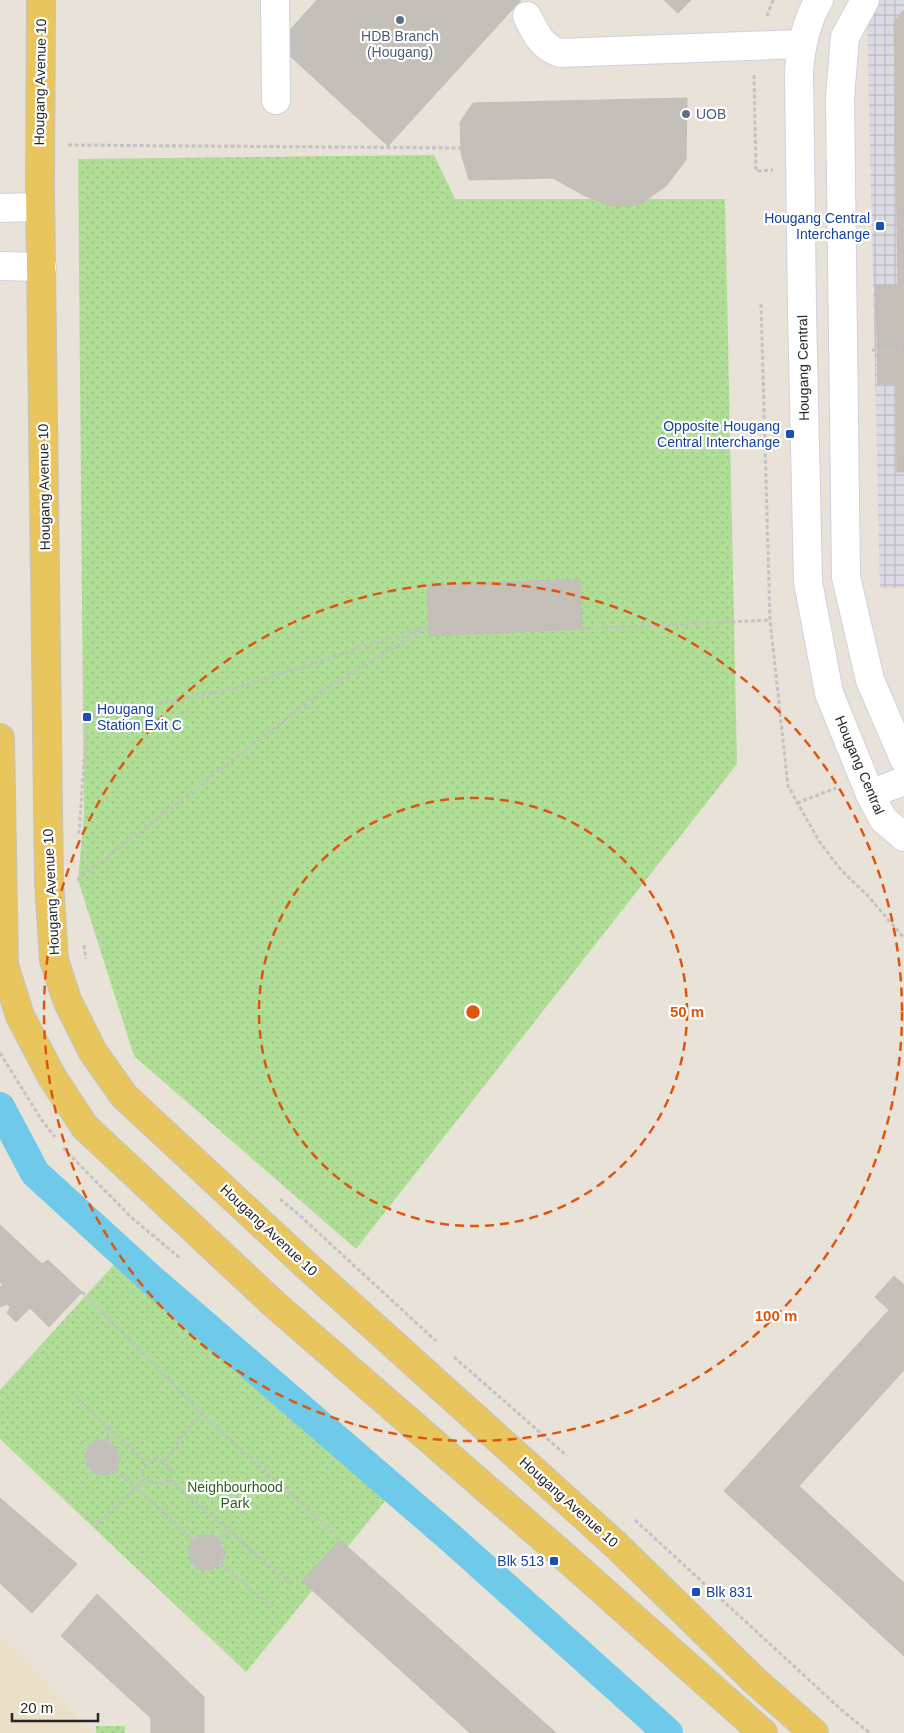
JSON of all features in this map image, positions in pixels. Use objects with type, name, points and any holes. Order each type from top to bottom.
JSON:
[{"type":"main road","name":"Hougang Avenue 10","points":[[41,0],[40,207],[49,882],[54,960],[67,1000],[93,1052],[124,1096],[315,1273],[616,1545],[754,1680],[812,1732]]},
{"type":"main road","points":[[0,738],[4,965],[20,1016],[52,1077],[85,1126],[274,1304],[763,1733]]},
{"type":"street","points":[[275,0],[276,100]]},
{"type":"street","name":"Hougang Central","points":[[819,0],[814,8],[802,44],[799,71],[808,582],[829,693],[870,794],[893,814],[904,837]]},
{"type":"street","points":[[865,0],[845,37],[840,98],[846,577],[870,680],[904,759]]},
{"type":"street","points":[[527,16],[538,38],[551,50],[560,53],[802,44]]},
{"type":"street","points":[[0,208],[40,207]]},
{"type":"street","points":[[0,266],[42,267]]},
{"type":"street","points":[[870,794],[904,781]]},
{"type":"path","points":[[756,171],[754,46],[774,0]]},
{"type":"path","points":[[40,145],[460,148]]},
{"type":"path","points":[[762,304],[770,620],[788,786],[819,841],[841,870],[868,896],[904,938]]},
{"type":"path","points":[[868,350],[904,350]]},
{"type":"path","points":[[582,630],[770,620]]},
{"type":"path","points":[[49,882],[78,880],[325,689],[428,626],[237,688],[86,717],[79,835]]},
{"type":"path","points":[[78,871],[78,888]]},
{"type":"path","points":[[83,939],[86,965]]},
{"type":"path","points":[[274,1194],[440,1344]]},
{"type":"path","points":[[82,1292],[202,1414],[338,1537]]},
{"type":"path","points":[[447,1351],[567,1456]]},
{"type":"path","points":[[74,1396],[146,1462]]},
{"type":"path","points":[[165,1461],[178,1442],[202,1414]]},
{"type":"path","points":[[108,1426],[108,1441]]},
{"type":"path","points":[[97,1440],[108,1441],[117,1450],[120,1459],[115,1470],[106,1475],[95,1474],[87,1466],[86,1455],[89,1445],[97,1440]]},
{"type":"path","points":[[94,1527],[138,1488],[144,1480],[142,1471],[146,1462],[156,1458],[165,1461],[171,1470],[170,1480]]},
{"type":"path","points":[[115,1470],[138,1488],[192,1539]]},
{"type":"path","points":[[144,1480],[153,1484],[163,1484],[170,1480]]},
{"type":"path","points":[[170,1480],[293,1586]]},
{"type":"path","points":[[635,1520],[845,1713],[870,1733]]},
{"type":"path","points":[[218,1539],[227,1529]]},
{"type":"path","points":[[211,1535],[218,1539],[225,1553],[220,1564],[210,1570],[198,1569],[190,1561],[189,1550],[192,1539],[211,1535]]},
{"type":"path","points":[[220,1564],[273,1607]]},
{"type":"shaded area","points":[[882,0],[904,0],[904,588],[880,588],[867,15]]},
{"type":"shaded area","points":[[0,1636],[23,1658],[93,1733],[0,1733]]},
{"type":"green space","points":[[434,155],[455,199],[725,199],[737,764],[356,1249],[134,1056],[78,880],[84,814],[78,159]]},
{"type":"green space","name":"Neighbourhood Park","points":[[130,1247],[402,1480],[246,1672],[0,1439],[0,1390]]},
{"type":"green space","points":[[96,1726],[125,1726],[125,1733],[96,1733]]},
{"type":"building","points":[[317,0],[521,0],[388,146],[277,44]]},
{"type":"building","points":[[664,0],[691,0],[678,13]]},
{"type":"building","points":[[904,10],[904,472],[897,472],[896,384],[878,384],[876,285],[898,285],[894,21]]},
{"type":"building","points":[[687,98],[686,160],[666,186],[639,205],[612,206],[583,195],[553,178],[469,180],[461,153],[460,122],[473,103]]},
{"type":"building","points":[[580,579],[582,629],[429,636],[427,585]]},
{"type":"building","points":[[0,1225],[42,1264],[48,1260],[82,1292],[49,1327],[30,1308],[16,1322],[7,1313],[10,1307],[7,1304],[0,1307],[0,1287],[3,1285],[0,1282]]},
{"type":"building","points":[[894,1276],[904,1285],[904,1370],[799,1486],[904,1583],[904,1656],[724,1491],[889,1310],[875,1297]]},
{"type":"building","points":[[97,1440],[108,1441],[117,1450],[120,1459],[115,1470],[106,1475],[95,1473],[87,1466],[86,1455],[89,1445]]},
{"type":"building","points":[[0,1498],[77,1564],[32,1613],[0,1583]]},
{"type":"building","points":[[211,1535],[218,1539],[225,1553],[220,1564],[210,1570],[198,1569],[190,1561],[189,1550],[192,1539]]},
{"type":"building","points":[[340,1540],[556,1733],[470,1733],[302,1581]]},
{"type":"building","points":[[97,1594],[204,1697],[204,1733],[151,1733],[151,1718],[61,1636]]},
{"type":"waterway","points":[[0,1107],[35,1173],[151,1279],[453,1540],[668,1733]]},
{"type":"place","name":"HDB Branch (Hougang)","points":[[400,20]]},
{"type":"place","name":"UOB","points":[[686,114]]},
{"type":"place","name":"Hougang Central Interchange","points":[[880,226]]},
{"type":"place","name":"Opposite Hougang Central Interchange","points":[[790,434]]},
{"type":"place","name":"Hougang Station Exit C","points":[[87,717]]},
{"type":"place","name":"Blk 513","points":[[554,1561]]},
{"type":"place","name":"Blk 831","points":[[696,1592]]}]
